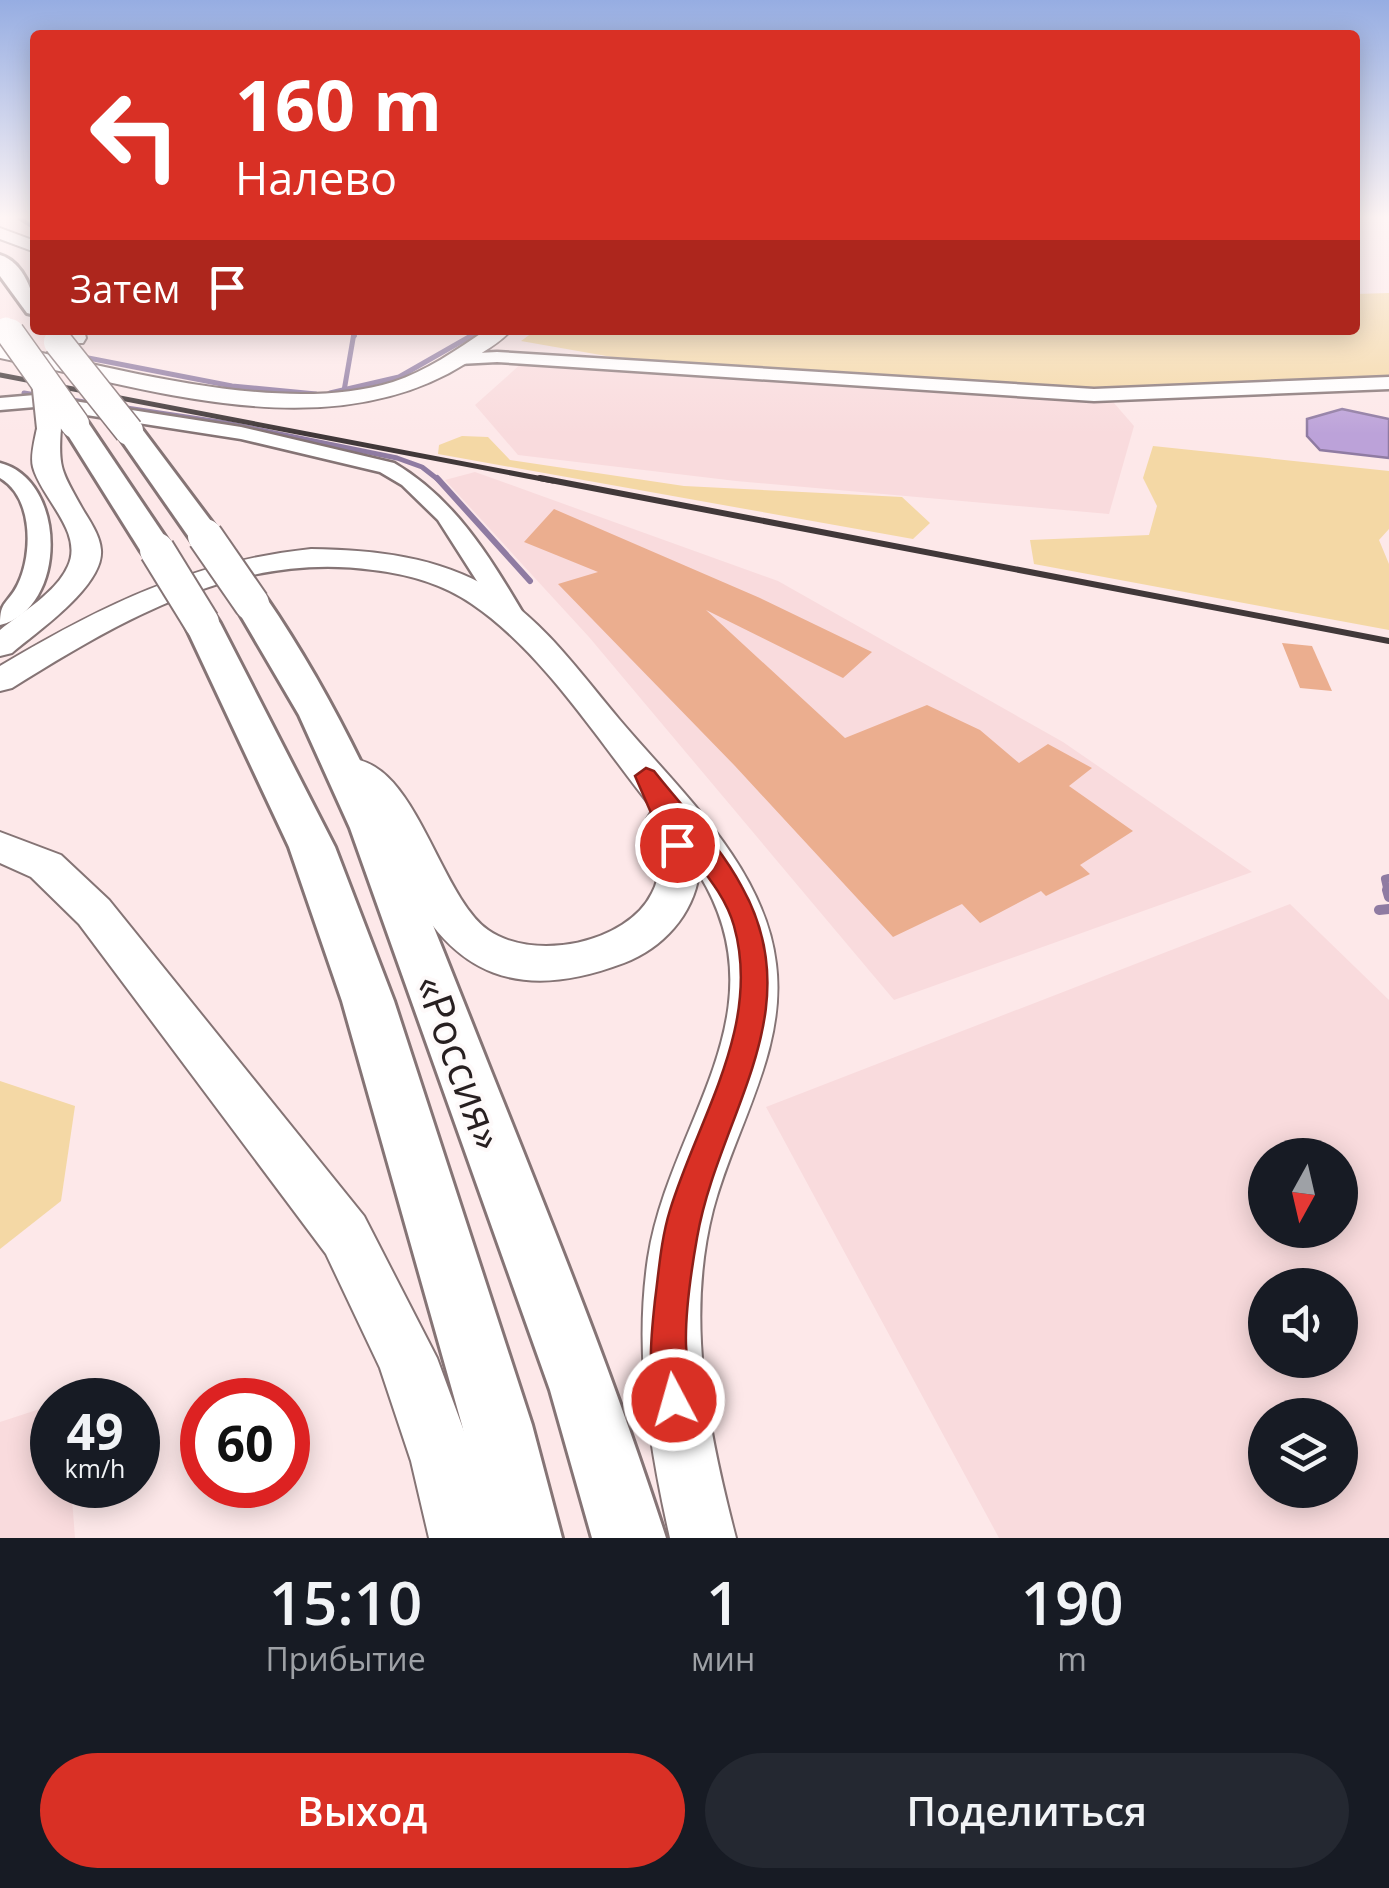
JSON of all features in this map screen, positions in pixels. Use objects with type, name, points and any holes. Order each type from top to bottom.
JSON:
[{"type":"highway","points":[[2,332],[44,380],[62,426]]},
{"type":"highway","name":"«Россия»","points":[[64,335],[90,379],[252,604],[319,715],[346,770],[431,980],[584,1390],[629,1538]]},
{"type":"highway","name":"«Россия»","points":[[62,426],[158,550],[202,623],[312,847],[368,1001],[497,1425],[525,1538]]},
{"type":"main road","points":[[2,332],[213,391],[296,400],[356,397],[392,389],[459,359],[493,335]]},
{"type":"main road","points":[[0,646],[64,592],[85,560],[83,536],[44,464],[62,426]]},
{"type":"main road","points":[[0,680],[140,602],[209,576],[298,559],[343,558],[403,564],[469,590],[516,623],[646,776],[731,889],[748,927],[754,962],[755,1000],[750,1037],[686,1211],[670,1301],[670,1377],[703,1538]]},
{"type":"main road","points":[[346,770],[391,801],[422,873],[455,930],[500,956],[549,964],[617,948],[652,926],[671,900],[681,862],[672,830],[646,776]]},
{"type":"main road","points":[[0,847],[46,866],[94,912],[345,1235],[407,1358],[443,1461],[462,1538]]},
{"type":"street","points":[[459,359],[497,356],[1094,394],[1389,383]]},
{"type":"street","points":[[0,404],[35,401],[241,433],[387,467],[428,495],[462,534],[516,623]]},
{"type":"street","points":[[0,469],[26,486],[32,501],[35,554],[28,588],[0,617]]},
{"type":"street","points":[[0,593],[28,588]]},
{"type":"shaded area","points":[[1389,293],[1389,379],[1106,391],[612,357],[521,341],[529,335],[1360,335],[1360,294]]},
{"type":"shaded area","points":[[523,362],[1114,403],[1134,426],[1109,514],[736,481],[518,455],[475,405]]},
{"type":"shaded area","points":[[1342,409],[1389,419],[1389,458],[1320,450],[1307,436],[1307,419]]},
{"type":"shaded area","points":[[462,436],[488,437],[510,460],[684,486],[902,497],[930,523],[913,539],[438,454],[439,445]]},
{"type":"shaded area","points":[[1153,446],[1389,471],[1389,529],[1379,540],[1389,564],[1389,630],[1034,564],[1030,540],[1149,535],[1157,506],[1143,478]]},
{"type":"shaded area","points":[[475,472],[778,581],[1063,742],[1252,872],[894,1000],[589,637],[445,480]]},
{"type":"shaded area","points":[[1290,904],[1389,1000],[1389,1538],[999,1538],[766,1107]]},
{"type":"shaded area","points":[[0,1081],[75,1106],[61,1201],[0,1249]]},
{"type":"shaded area","points":[[30,1412],[30,1508],[73,1508],[75,1538],[0,1538],[0,1422]]},
{"type":"building","points":[[554,509],[760,598],[872,652],[843,678],[706,610],[845,738],[927,705],[980,730],[1019,763],[1048,744],[1092,768],[1069,786],[1133,831],[1080,865],[1090,874],[1046,896],[1041,891],[980,923],[962,904],[893,937],[735,766],[558,584],[598,572],[524,542]]},
{"type":"building","points":[[1282,643],[1312,646],[1332,691],[1300,688]]},
{"type":"waterway","points":[[344,390],[354,335]]},
{"type":"waterway","points":[[344,390],[399,377],[472,335]]},
{"type":"waterway","points":[[78,356],[232,386],[316,394]]},
{"type":"waterway","points":[[330,393],[344,390]]},
{"type":"waterway","points":[[24,393],[42,396]]},
{"type":"waterway","points":[[66,399],[96,404]]},
{"type":"waterway","points":[[120,407],[226,423],[397,458],[422,467],[439,480]]},
{"type":"waterway","points":[[439,480],[530,581]]},
{"type":"waterway","points":[[1388,892],[1385,879],[1389,878]]},
{"type":"waterway","points":[[1387,890],[1389,897]]},
{"type":"waterway","points":[[1379,910],[1389,909]]},
{"type":"railway","points":[[0,375],[553,481]]},
{"type":"railway","points":[[540,478],[1389,641]]},
{"type":"route","points":[[674,1400],[668,1342],[679,1242],[686,1211],[750,1037],[755,1000],[748,927],[731,889],[646,776],[677,845]]}]
